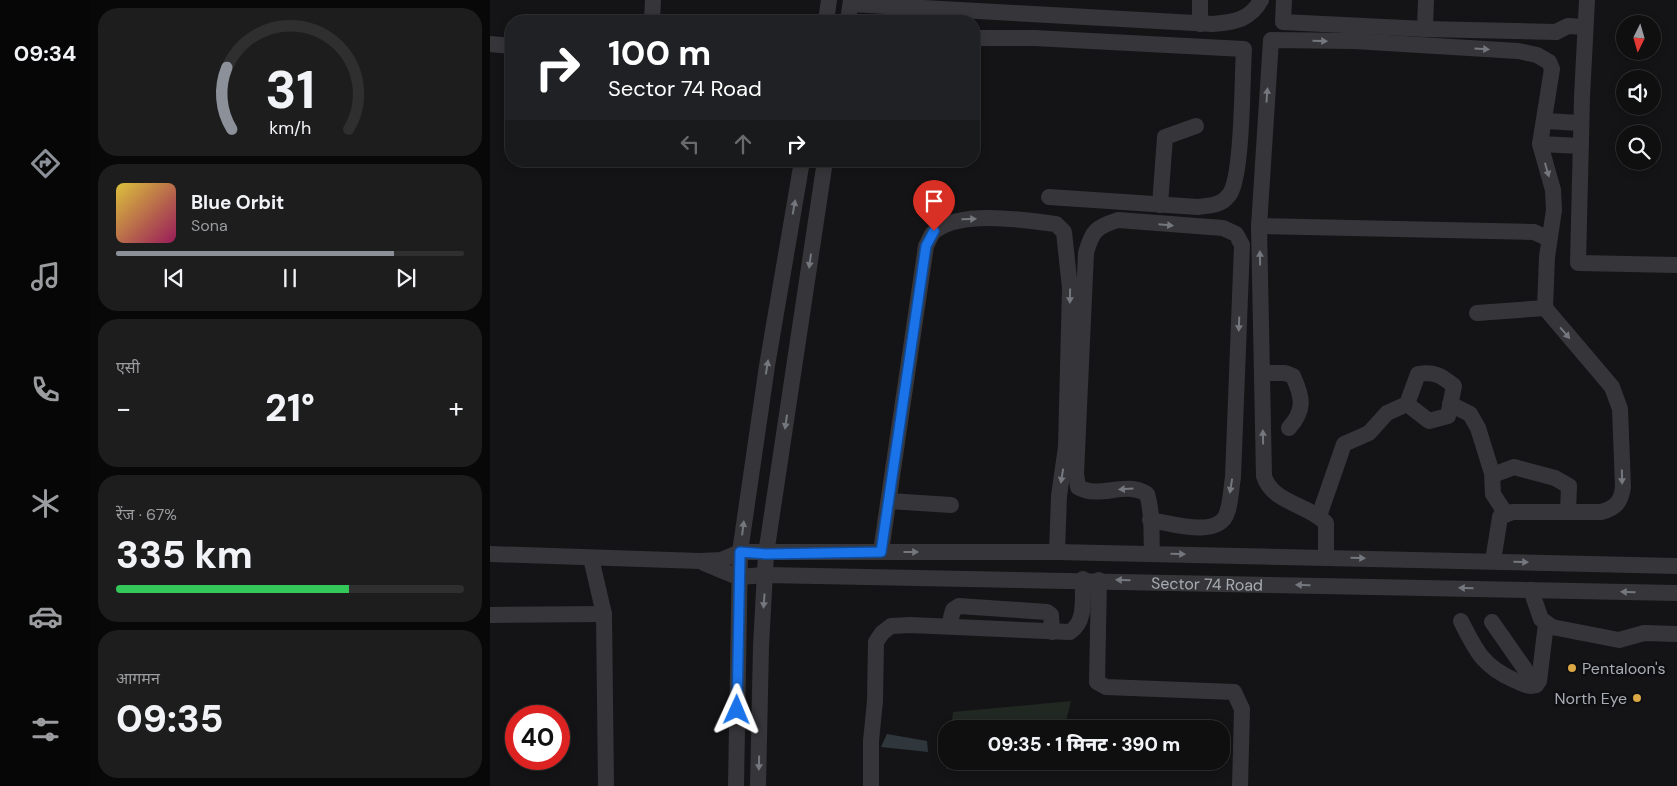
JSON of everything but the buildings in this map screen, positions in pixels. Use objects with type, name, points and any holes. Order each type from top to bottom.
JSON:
[{"type":"street","points":[[652,15],[653,0]]},
{"type":"street","points":[[827,15],[830,0]]},
{"type":"street","points":[[1200,0],[1200,24]]},
{"type":"street","points":[[849,15],[851,2],[1200,24],[1236,22],[1255,11],[1261,0]]},
{"type":"street","points":[[1284,0],[1283,22],[1425,29],[1556,32],[1568,38],[1585,33]]},
{"type":"street","points":[[1425,29],[1426,0]]},
{"type":"street","points":[[1588,0],[1581,123],[1578,263],[1677,265]]},
{"type":"street","points":[[980,38],[1034,38],[1244,49],[1237,174],[1230,194],[1220,204],[1198,207],[1049,197]]},
{"type":"street","points":[[1326,558],[1328,530],[1326,523],[1319,516],[1286,500],[1267,486],[1264,476],[1259,226],[1271,40],[1374,42],[1518,51],[1537,55],[1549,62],[1552,69],[1540,144],[1553,190],[1554,210],[1549,240],[1544,295],[1545,308],[1612,387],[1620,409],[1623,487],[1621,500],[1611,509],[1601,512],[1512,512],[1500,517],[1497,525],[1492,562]]},
{"type":"street","points":[[490,44],[505,45]]},
{"type":"street","points":[[1545,121],[1581,123]]},
{"type":"street","points":[[1160,205],[1165,137],[1196,126]]},
{"type":"street","points":[[1540,144],[1581,146]]},
{"type":"street","points":[[736,786],[738,577],[740,552],[766,375],[801,167]]},
{"type":"street","points":[[758,786],[761,646],[766,554],[824,167]]},
{"type":"street","points":[[881,552],[926,246],[934,231],[946,224],[963,219],[1056,224],[1064,232],[1070,288],[1066,447],[1058,503],[1057,552]]},
{"type":"street","points":[[1150,520],[1201,528],[1217,524],[1227,514],[1233,477],[1242,245],[1236,234],[1223,228],[1118,220],[1102,225],[1091,235],[1086,253],[1076,474],[1078,487],[1087,492],[1138,488],[1148,494],[1152,554]]},
{"type":"street","points":[[1259,226],[1534,232],[1549,240]]},
{"type":"street","points":[[1477,313],[1545,308]]},
{"type":"street","points":[[1319,516],[1344,444],[1369,433],[1387,413],[1407,404],[1418,374],[1428,372],[1442,375],[1454,386],[1448,416],[1429,421],[1407,404]]},
{"type":"street","points":[[1262,373],[1285,373],[1293,376],[1301,407],[1300,416],[1289,428]]},
{"type":"street","points":[[1450,404],[1470,414],[1474,421],[1493,475],[1493,494],[1506,514]]},
{"type":"street","points":[[1493,475],[1514,467],[1555,478],[1569,486],[1568,512]]},
{"type":"street","points":[[889,502],[951,505]]},
{"type":"street","points":[[490,554],[700,561],[721,560],[740,552]]},
{"type":"street","name":"Sector 74 Road","points":[[740,552],[766,554],[1057,552],[1677,566]]},
{"type":"street","points":[[591,558],[604,614],[606,786]]},
{"type":"street","points":[[700,561],[738,577]]},
{"type":"street","name":"Sector 74 Road","points":[[738,577],[766,575],[1091,580],[1677,593]]},
{"type":"street","points":[[871,786],[871,741],[875,701],[876,642],[882,632],[891,626],[949,626],[953,610],[959,606],[1047,612],[1051,615],[1052,632],[1070,632],[1077,628],[1091,580]]},
{"type":"street","points":[[1091,580],[1098,619],[1097,678],[1102,686],[1234,692],[1242,709],[1240,786]]},
{"type":"street","points":[[1531,590],[1541,619],[1546,624],[1594,637],[1619,640],[1644,633],[1677,634]]},
{"type":"street","points":[[490,615],[604,614]]},
{"type":"street","points":[[1081,618],[1098,619]]},
{"type":"street","points":[[1461,621],[1476,652],[1489,666],[1528,686],[1536,685]]},
{"type":"street","points":[[1492,622],[1536,685]]},
{"type":"street","points":[[1536,685],[1539,681],[1546,624]]},
{"type":"shaded area","points":[[1071,701],[1066,720],[952,720],[953,712]]},
{"type":"shaded area","points":[[887,734],[927,741],[928,752],[881,747]]},
{"type":"place","name":"Pentaloon's","points":[[1572,668]]},
{"type":"place","name":"North Eye","points":[[1637,698]]},
{"type":"route","points":[[737,710],[738,577],[740,552],[766,554],[881,552],[926,246],[934,231]]}]
